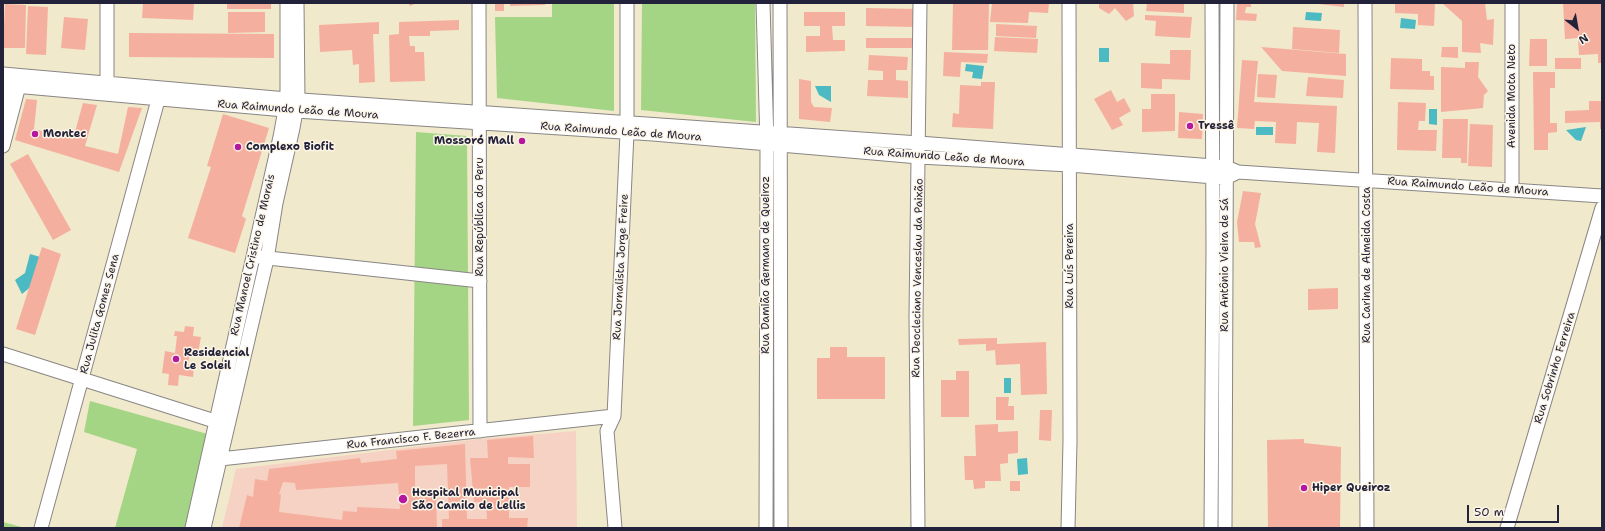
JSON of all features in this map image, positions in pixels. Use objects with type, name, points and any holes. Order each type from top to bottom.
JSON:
[{"type":"street","points":[[107,3],[107,83]]},
{"type":"street","name":"Rua Manoel Cristino de Morais","points":[[221,427],[253,255],[292,105],[287,3]]},
{"type":"street","name":"Rua Manoel Cristino de Morais","points":[[192,528],[213,460],[266,259],[292,105],[297,3]]},
{"type":"street","name":"Rua República do Peru","points":[[479,3],[480,431]]},
{"type":"street","name":"Rua Jornalista Jorge Freire","points":[[615,528],[607,431],[614,416],[627,128],[627,3]]},
{"type":"street","name":"Rua Damião Germano de Queiroz","points":[[763,3],[773,139],[780,350],[781,528]]},
{"type":"street","name":"Rua Damião Germano de Queiroz","points":[[766,528],[765,350],[780,3]]},
{"type":"street","name":"Rua Deocleciano Venceslau da Paixão","points":[[918,528],[916,316],[920,3]]},
{"type":"street","name":"Rua Luís Pereira","points":[[1068,528],[1070,160],[1069,3]]},
{"type":"street","name":"Rua Antônio Vieira de Sá","points":[[1211,528],[1212,3]]},
{"type":"street","name":"Rua Antônio Vieira de Sá","points":[[1224,528],[1230,172],[1227,3]]},
{"type":"street","name":"Rua Carina de Almeida Costa","points":[[1365,3],[1367,528]]},
{"type":"street","name":"Avenida Mota Neto","points":[[1512,3],[1512,190]]},
{"type":"street","points":[[3,110],[11,80]]},
{"type":"street","points":[[3,146],[11,80]]},
{"type":"street","name":"Rua Raimundo Leão de Moura","points":[[11,80],[107,83],[292,105]]},
{"type":"street","name":"Rua Raimundo Leão de Moura","points":[[11,80],[158,100],[292,105],[627,128],[773,139],[919,157],[1070,160]]},
{"type":"street","name":"Rua Julita Gomes Sena","points":[[41,528],[158,100]]},
{"type":"street","name":"Rua Raimundo Leão de Moura","points":[[773,139],[919,143],[1070,160],[1212,171],[1602,196]]},
{"type":"street","name":"Rua Sobrinho Ferreira","points":[[1507,528],[1602,208]]},
{"type":"street","points":[[253,255],[266,259],[480,281]]},
{"type":"street","points":[[765,350],[780,350]]},
{"type":"street","points":[[3,354],[221,427]]},
{"type":"street","points":[[3,361],[82,381]]},
{"type":"street","name":"Rua Francisco F. Bezerra","points":[[213,460],[614,416]]},
{"type":"street","name":"Rua Manoel Cristino de Morais","points":[[204,528],[213,460]]},
{"type":"shaded area","name":"Hospital Municipal São Camilo de Lellis","points":[[576,431],[577,528],[222,528],[236,469],[479,439]]},
{"type":"green space","points":[[552,3],[614,3],[614,111],[497,98],[495,17],[552,17]]},
{"type":"green space","points":[[642,3],[755,3],[756,122],[641,110]]},
{"type":"green space","points":[[416,132],[467,136],[469,420],[413,426]]},
{"type":"green space","points":[[90,401],[211,435],[189,528],[115,528],[137,449],[84,432]]},
{"type":"green space","points":[[3,522],[25,528],[3,528]]},
{"type":"water","points":[[1306,12],[1322,13],[1321,21],[1305,20]]},
{"type":"water","points":[[1401,18],[1416,20],[1415,29],[1400,28]]},
{"type":"water","points":[[1099,48],[1109,48],[1109,62],[1099,62]]},
{"type":"water","points":[[966,64],[984,66],[982,79],[972,78],[973,72],[965,71]]},
{"type":"water","points":[[815,86],[831,86],[831,102],[819,95]]},
{"type":"water","points":[[1429,109],[1437,109],[1437,125],[1429,124]]},
{"type":"water","points":[[1256,127],[1273,127],[1273,135],[1256,135]]},
{"type":"water","points":[[1586,127],[1581,141],[1576,140],[1566,130]]},
{"type":"water","points":[[30,254],[47,259],[44,276],[22,294],[15,280],[25,273]]},
{"type":"water","points":[[1004,378],[1011,378],[1011,393],[1004,393]]},
{"type":"water","points":[[1027,458],[1028,474],[1018,475],[1017,459]]},
{"type":"building","points":[[143,3],[194,3],[193,20],[142,18]]},
{"type":"building","points":[[227,3],[271,3],[271,9],[227,9]]},
{"type":"building","points":[[408,3],[417,3],[410,6]]},
{"type":"building","points":[[495,3],[504,3],[504,11],[495,11]]},
{"type":"building","points":[[510,3],[545,3],[545,5],[510,6]]},
{"type":"building","points":[[953,3],[989,3],[988,50],[952,50]]},
{"type":"building","points":[[992,3],[1049,3],[1048,13],[1029,12],[1028,23],[990,22]]},
{"type":"building","points":[[1099,3],[1133,3],[1134,16],[1126,21],[1115,8],[1109,14],[1099,8]]},
{"type":"building","points":[[1147,3],[1184,4],[1184,13],[1146,11]]},
{"type":"building","points":[[1237,3],[1251,3],[1251,7],[1246,7],[1245,13],[1257,14],[1256,21],[1236,20]]},
{"type":"building","points":[[1310,3],[1344,3],[1344,7]]},
{"type":"building","points":[[1395,3],[1435,3],[1434,26],[1418,25],[1418,14],[1395,13]]},
{"type":"building","points":[[1442,3],[1485,3],[1487,20],[1494,19],[1493,45],[1480,43],[1481,53],[1462,52],[1462,21]]},
{"type":"building","points":[[1563,3],[1602,4],[1602,63],[1598,63],[1598,54],[1579,55],[1578,38],[1565,39]]},
{"type":"building","points":[[5,4],[26,5],[25,48],[3,48]]},
{"type":"building","points":[[28,6],[48,7],[46,55],[26,54]]},
{"type":"building","points":[[866,8],[916,9],[915,27],[866,26]]},
{"type":"building","points":[[228,12],[265,12],[265,32],[228,33]]},
{"type":"building","points":[[804,12],[845,12],[845,26],[832,26],[833,40],[845,40],[845,51],[806,52],[806,36],[820,36],[820,26],[804,26]]},
{"type":"building","points":[[1145,15],[1192,17],[1190,38],[1155,36],[1156,21],[1145,20]]},
{"type":"building","points":[[64,17],[88,19],[85,50],[61,48]]},
{"type":"building","points":[[459,20],[459,30],[430,31],[430,36],[409,36],[410,46],[415,46],[415,52],[424,52],[425,81],[390,82],[389,35],[399,34],[399,22]]},
{"type":"building","points":[[379,22],[379,34],[373,34],[375,82],[359,83],[359,64],[353,65],[352,50],[320,52],[319,25]]},
{"type":"building","points":[[996,24],[1037,26],[1036,38],[996,36]]},
{"type":"building","points":[[1293,27],[1340,30],[1339,53],[1292,49]]},
{"type":"building","points":[[129,33],[274,34],[274,58],[129,57]]},
{"type":"building","points":[[995,37],[1038,39],[1037,53],[994,51]]},
{"type":"building","points":[[866,38],[915,38],[915,48],[866,48]]},
{"type":"building","points":[[1530,39],[1547,39],[1547,66],[1529,66]]},
{"type":"building","points":[[1261,47],[1346,54],[1346,76],[1282,71]]},
{"type":"building","points":[[1442,47],[1458,47],[1458,58],[1441,57]]},
{"type":"building","points":[[1170,50],[1191,50],[1190,80],[1162,79],[1162,89],[1141,88],[1141,63],[1170,64]]},
{"type":"building","points":[[944,52],[988,54],[987,63],[961,62],[960,77],[943,76]]},
{"type":"building","points":[[869,55],[908,57],[907,70],[896,70],[896,80],[908,81],[908,98],[867,96],[868,80],[883,80],[883,71],[868,70]]},
{"type":"building","points":[[1391,58],[1422,59],[1422,71],[1430,71],[1430,76],[1434,76],[1434,90],[1390,89]]},
{"type":"building","points":[[1555,58],[1581,58],[1581,69],[1555,69]]},
{"type":"building","points":[[1242,60],[1258,61],[1254,102],[1337,106],[1335,153],[1317,152],[1319,123],[1297,122],[1296,144],[1275,143],[1276,122],[1255,121],[1254,129],[1237,128]]},
{"type":"building","points":[[1465,62],[1479,62],[1478,77],[1488,91],[1484,95],[1483,108],[1441,112],[1441,67],[1465,68]]},
{"type":"building","points":[[1533,72],[1555,72],[1555,88],[1550,88],[1550,123],[1557,123],[1557,132],[1548,133],[1548,150],[1534,150]]},
{"type":"building","points":[[1258,74],[1277,75],[1275,98],[1257,97]]},
{"type":"building","points":[[1308,77],[1344,80],[1343,98],[1306,96]]},
{"type":"building","points":[[799,79],[811,81],[811,102],[814,107],[832,108],[830,122],[799,119]]},
{"type":"building","points":[[981,82],[995,82],[993,129],[952,127],[953,113],[959,114],[960,85],[981,86]]},
{"type":"building","points":[[1111,90],[1117,102],[1124,98],[1131,111],[1119,118],[1123,125],[1112,130],[1094,99]]},
{"type":"building","points":[[1151,94],[1175,94],[1175,131],[1142,132],[1142,109],[1151,109]]},
{"type":"building","name":"Montec","points":[[26,99],[37,100],[34,129],[73,139],[83,103],[97,105],[85,146],[118,154],[128,107],[142,108],[119,172],[15,140]]},
{"type":"building","points":[[1589,101],[1602,101],[1602,129],[1600,129],[1600,122],[1565,123],[1565,111],[1589,110]]},
{"type":"building","points":[[1398,102],[1426,103],[1425,121],[1419,121],[1418,130],[1437,130],[1436,151],[1397,150]]},
{"type":"building","name":"Tressê","points":[[1179,112],[1203,114],[1202,139],[1178,138]]},
{"type":"building","points":[[223,114],[269,128],[242,216],[246,219],[235,253],[188,238],[211,167],[207,166]]},
{"type":"building","points":[[1443,119],[1468,119],[1467,163],[1461,163],[1461,158],[1442,158]]},
{"type":"building","points":[[1470,124],[1493,125],[1492,167],[1468,166]]},
{"type":"building","points":[[28,154],[71,230],[53,240],[10,164]]},
{"type":"building","points":[[1243,191],[1261,193],[1255,224],[1261,247],[1255,248],[1254,242],[1239,242],[1237,222]]},
{"type":"building","points":[[42,247],[61,254],[35,335],[16,329]]},
{"type":"building","points":[[1338,288],[1338,309],[1308,310],[1308,289]]},
{"type":"building","name":"Residencial Le Soleil","points":[[185,326],[194,327],[193,336],[201,337],[198,353],[190,351],[188,364],[194,365],[193,377],[179,375],[178,386],[168,385],[169,374],[162,373],[165,351],[175,353],[177,336],[174,336],[175,331],[184,332]]},
{"type":"building","points":[[997,338],[997,344],[1046,342],[1047,394],[1021,395],[1020,364],[996,365],[995,350],[986,351],[986,344],[959,345],[958,339]]},
{"type":"building","points":[[830,347],[847,347],[847,357],[885,357],[885,399],[817,399],[817,358],[830,358]]},
{"type":"building","points":[[956,371],[969,371],[969,417],[941,417],[941,380],[956,380]]},
{"type":"building","points":[[996,397],[1009,397],[1008,406],[1014,406],[1014,420],[996,420]]},
{"type":"building","points":[[1040,410],[1052,410],[1051,441],[1039,440]]},
{"type":"building","points":[[998,424],[998,432],[1018,431],[1018,453],[1008,454],[1008,463],[1000,464],[1001,481],[985,481],[985,488],[974,489],[973,480],[965,480],[964,456],[976,456],[975,425]]},
{"type":"building","points":[[533,436],[534,458],[508,457],[508,464],[530,464],[530,487],[509,487],[509,518],[528,518],[527,528],[442,528],[442,519],[449,519],[447,464],[415,466],[415,496],[436,497],[437,528],[239,528],[247,495],[253,497],[255,479],[267,481],[269,469],[360,458],[361,463],[397,459],[396,451],[465,444],[467,519],[487,519],[486,502],[474,502],[470,458],[488,458],[487,440]],"holes":[[[283,482],[295,483],[296,490],[398,483],[400,509],[357,507],[357,512],[343,511],[342,520],[279,512],[281,495],[279,494]]]},
{"type":"building","name":"Hiper Queiroz","points":[[1304,439],[1304,443],[1341,447],[1340,528],[1268,528],[1267,440]]},
{"type":"building","points":[[1010,481],[1020,481],[1020,491],[1010,491]]},
{"type":"place","name":"Tressê","points":[[1190,126]]},
{"type":"place","name":"Montec","points":[[35,134]]},
{"type":"place","name":"Mossoró Mall","points":[[522,141]]},
{"type":"place","name":"Complexo Biofit","points":[[238,147]]},
{"type":"place","name":"Residencial Le Soleil","points":[[176,359]]},
{"type":"place","name":"Hiper Queiroz","points":[[1304,488]]},
{"type":"place","name":"Hospital Municipal São Camilo de Lellis","points":[[403,499]]}]
